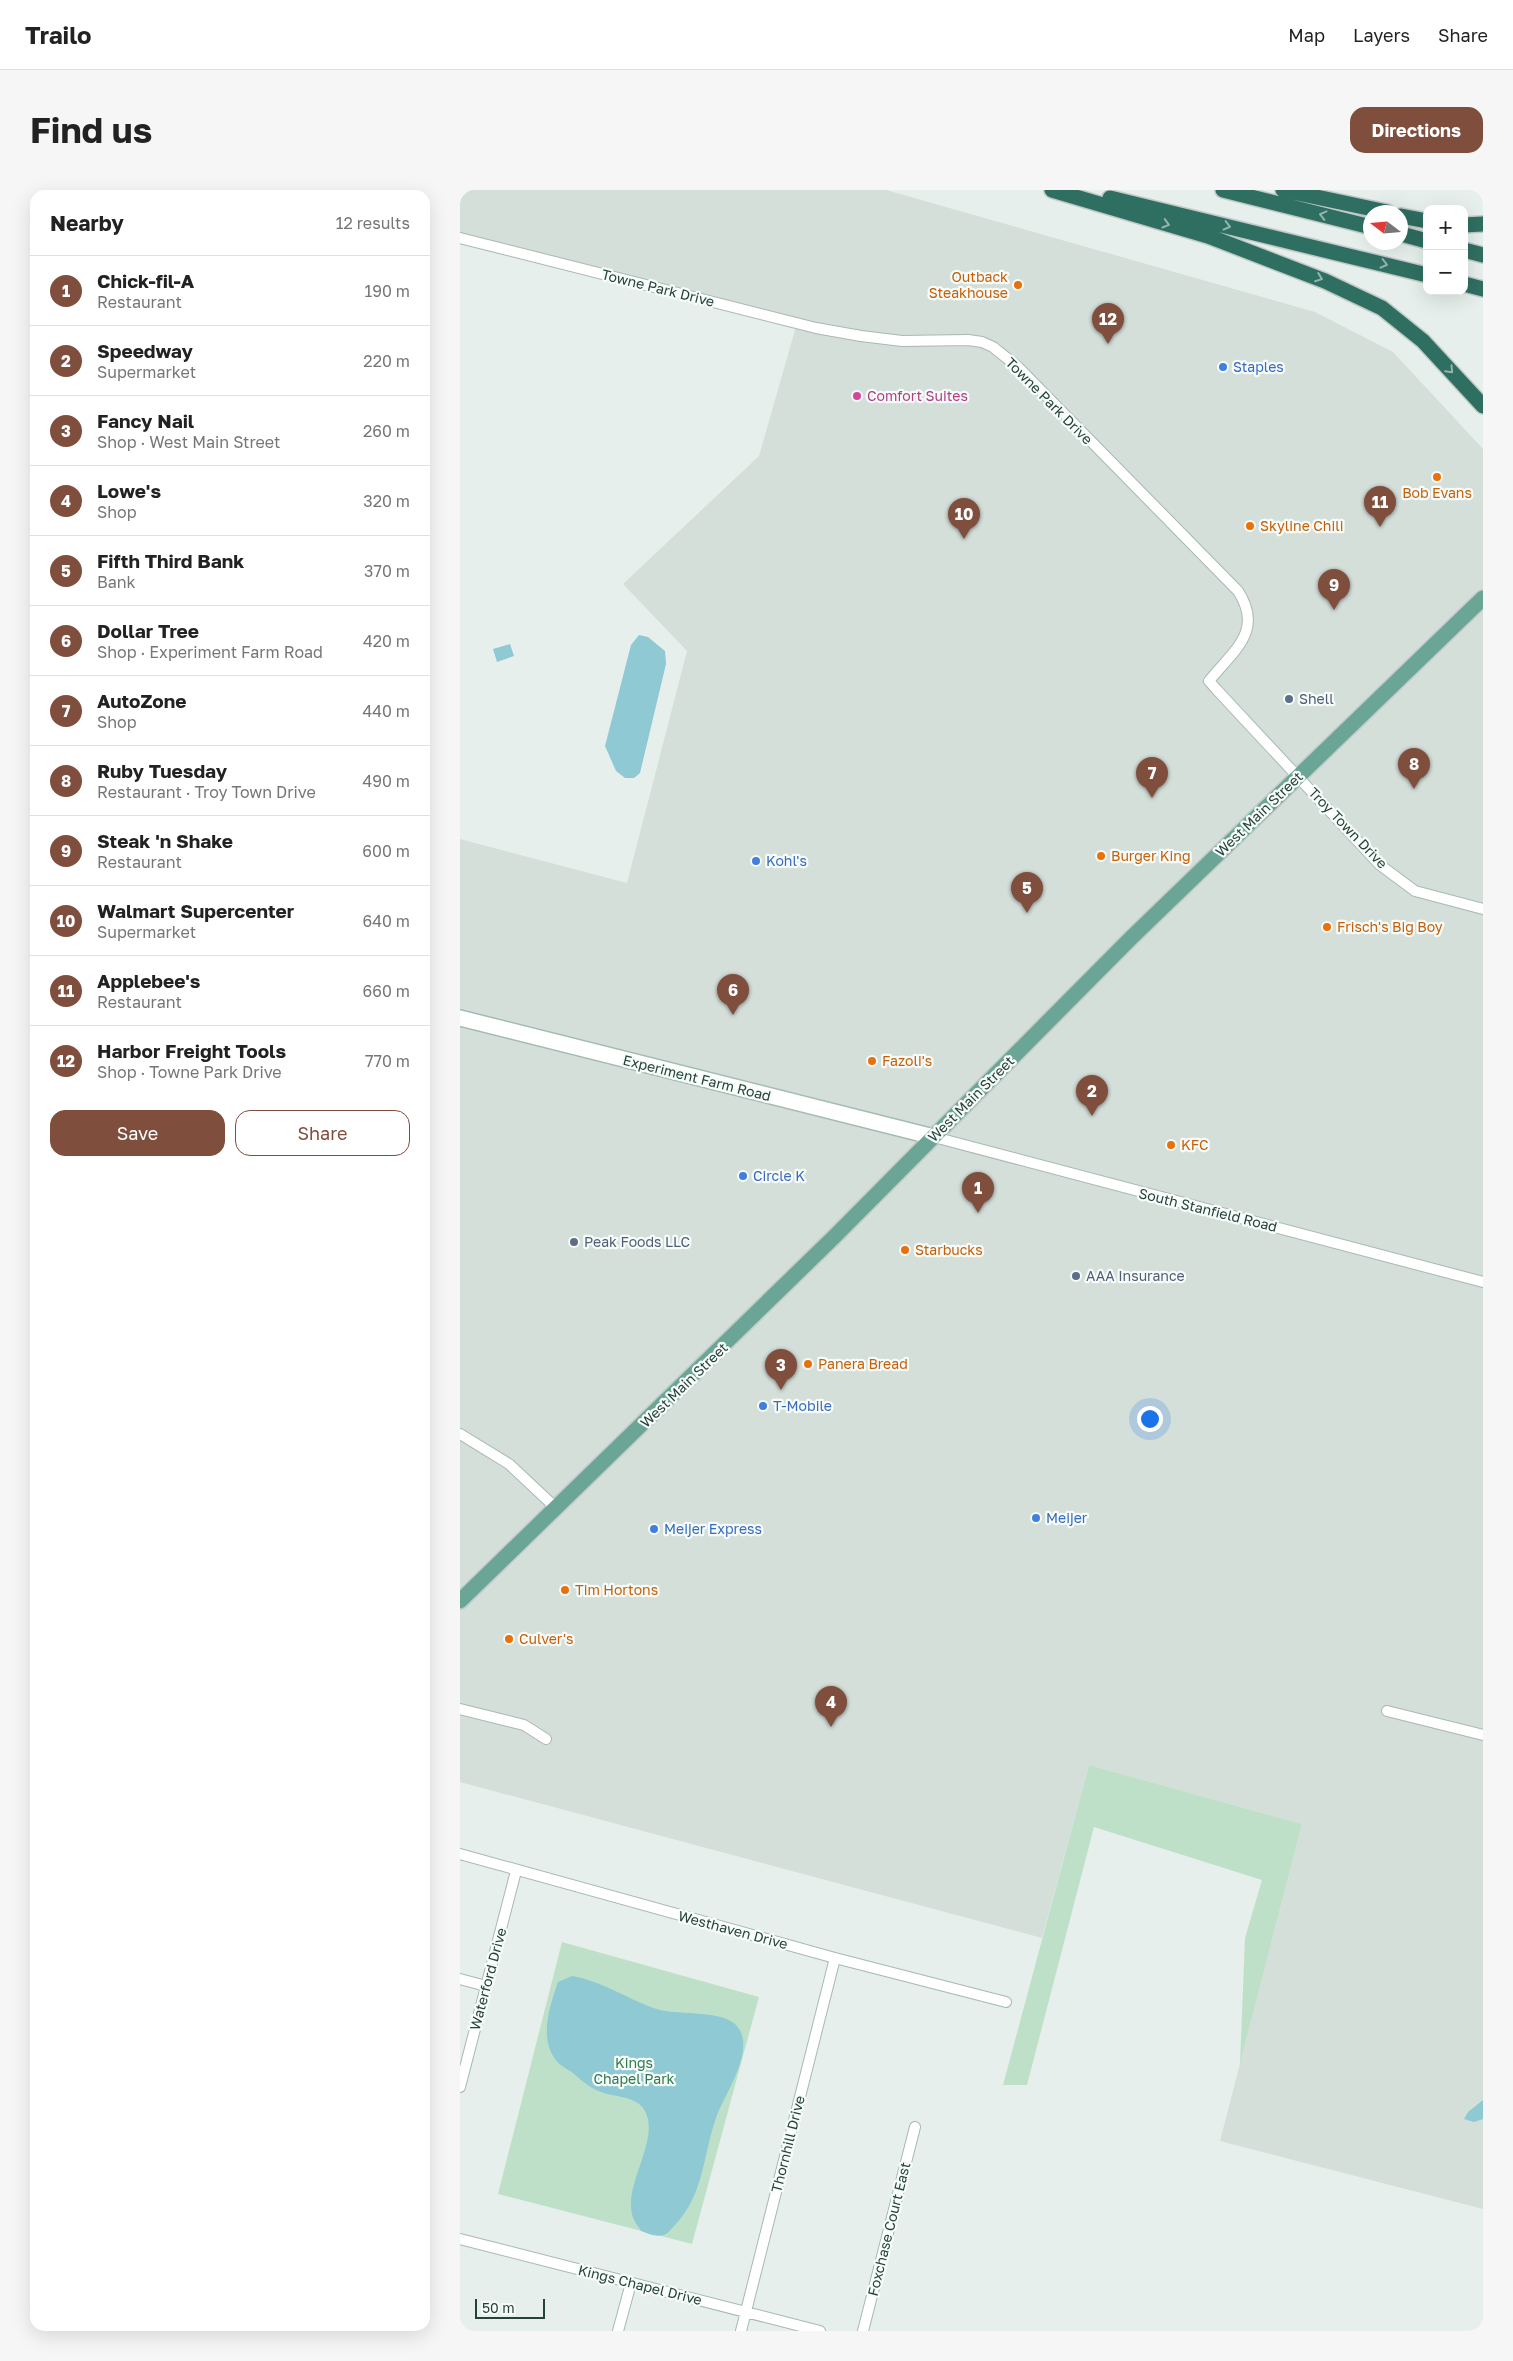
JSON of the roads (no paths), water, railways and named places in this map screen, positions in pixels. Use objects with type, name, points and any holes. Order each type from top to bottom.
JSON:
[{"type":"highway","points":[[1052,190],[1208,236],[1325,280],[1382,308],[1423,341],[1483,406]]},
{"type":"highway","points":[[1077,190],[1423,274]]},
{"type":"highway","points":[[1223,190],[1363,224]]},
{"type":"highway","points":[[1284,190],[1363,207]]},
{"type":"highway","points":[[1408,217],[1423,220]]},
{"type":"highway","points":[[1468,225],[1483,224]]},
{"type":"highway","points":[[1408,236],[1423,239]]},
{"type":"highway","points":[[1468,251],[1483,254]]},
{"type":"highway","points":[[1468,285],[1483,289]]},
{"type":"main road","name":"West Main Street","points":[[460,1601],[557,1509],[934,1137],[1131,938],[1483,598]]},
{"type":"street","name":"Towne Park Drive","points":[[460,238],[816,328],[902,341],[968,340],[993,347],[1018,367],[1238,591],[1246,604],[1249,625],[1244,638],[1209,681],[1298,776]]},
{"type":"street","name":"Troy Town Drive","points":[[1298,776],[1380,865],[1415,891],[1483,909]]},
{"type":"street","name":"Experiment Farm Road","points":[[460,1018],[934,1137]]},
{"type":"street","name":"South Stanfield Road","points":[[934,1137],[1483,1282]]},
{"type":"street","points":[[460,1434],[509,1464],[557,1509]]},
{"type":"street","points":[[460,1709],[524,1725],[546,1739]]},
{"type":"street","points":[[1387,1711],[1483,1735]]},
{"type":"street","name":"Westhaven Drive","points":[[460,1854],[835,1958],[1006,2002]]},
{"type":"street","name":"Waterford Drive","points":[[460,2087],[516,1871]]},
{"type":"street","name":"Thornhill Drive","points":[[741,2331],[835,1958]]},
{"type":"street","points":[[460,1980],[486,1986]]},
{"type":"street","name":"Foxchase Court East","points":[[863,2331],[915,2127]]},
{"type":"street","name":"Kings Chapel Drive","points":[[460,2239],[820,2331]]},
{"type":"street","points":[[618,2331],[631,2283]]},
{"type":"water","points":[[639,635],[648,637],[665,651],[666,664],[640,773],[634,778],[625,778],[616,771],[605,746],[631,645]]},
{"type":"water","points":[[510,644],[514,656],[497,662],[493,649]]},
{"type":"water","points":[[572,1976],[595,1982],[660,2010],[722,2017],[737,2026],[742,2036],[741,2059],[716,2118],[697,2188],[684,2214],[666,2234],[660,2236],[641,2231],[634,2221],[632,2214],[633,2188],[649,2132],[648,2119],[643,2108],[629,2099],[597,2091],[590,2087],[559,2063],[550,2050],[547,2031],[549,2011],[558,1982]]},
{"type":"water","points":[[1483,2100],[1483,2119],[1474,2122],[1464,2119],[1468,2112]]},
{"type":"place","name":"Outback Steakhouse","points":[[1018,285]]},
{"type":"place","name":"Harbor Freight Tools","points":[[1108,344]]},
{"type":"place","name":"Staples","points":[[1223,367]]},
{"type":"place","name":"Comfort Suites","points":[[857,396]]},
{"type":"place","name":"Bob Evans","points":[[1437,477]]},
{"type":"place","name":"Skyline Chili","points":[[1250,526]]},
{"type":"place","name":"Applebee's","points":[[1380,527]]},
{"type":"place","name":"Walmart Supercenter","points":[[964,539]]},
{"type":"place","name":"Steak 'n Shake","points":[[1334,610]]},
{"type":"place","name":"Shell","points":[[1289,699]]},
{"type":"place","name":"Ruby Tuesday","points":[[1414,789]]},
{"type":"place","name":"AutoZone","points":[[1152,798]]},
{"type":"place","name":"Burger King","points":[[1101,856]]},
{"type":"place","name":"Kohl's","points":[[756,861]]},
{"type":"place","name":"Fifth Third Bank","points":[[1027,913]]},
{"type":"place","name":"Frisch's Big Boy","points":[[1327,927]]},
{"type":"place","name":"Dollar Tree","points":[[733,1015]]},
{"type":"place","name":"Fazoli's","points":[[872,1061]]},
{"type":"place","name":"Speedway","points":[[1092,1116]]},
{"type":"place","name":"KFC","points":[[1171,1145]]},
{"type":"place","name":"Circle K","points":[[743,1176]]},
{"type":"place","name":"Chick-fil-A","points":[[978,1213]]},
{"type":"place","name":"Peak Foods LLC","points":[[574,1242]]},
{"type":"place","name":"Starbucks","points":[[905,1250]]},
{"type":"place","name":"AAA Insurance","points":[[1076,1276]]},
{"type":"place","name":"Panera Bread","points":[[808,1364]]},
{"type":"place","name":"Fancy Nail","points":[[781,1390]]},
{"type":"place","name":"T-Mobile","points":[[763,1406]]},
{"type":"place","name":"Meijer","points":[[1036,1518]]},
{"type":"place","name":"Meijer Express","points":[[654,1529]]},
{"type":"place","name":"Tim Hortons","points":[[565,1590]]},
{"type":"place","name":"Culver's","points":[[509,1639]]},
{"type":"place","name":"Lowe's","points":[[831,1727]]},
{"type":"park label","name":"Kings Chapel Park","points":[[634,2072]]}]
